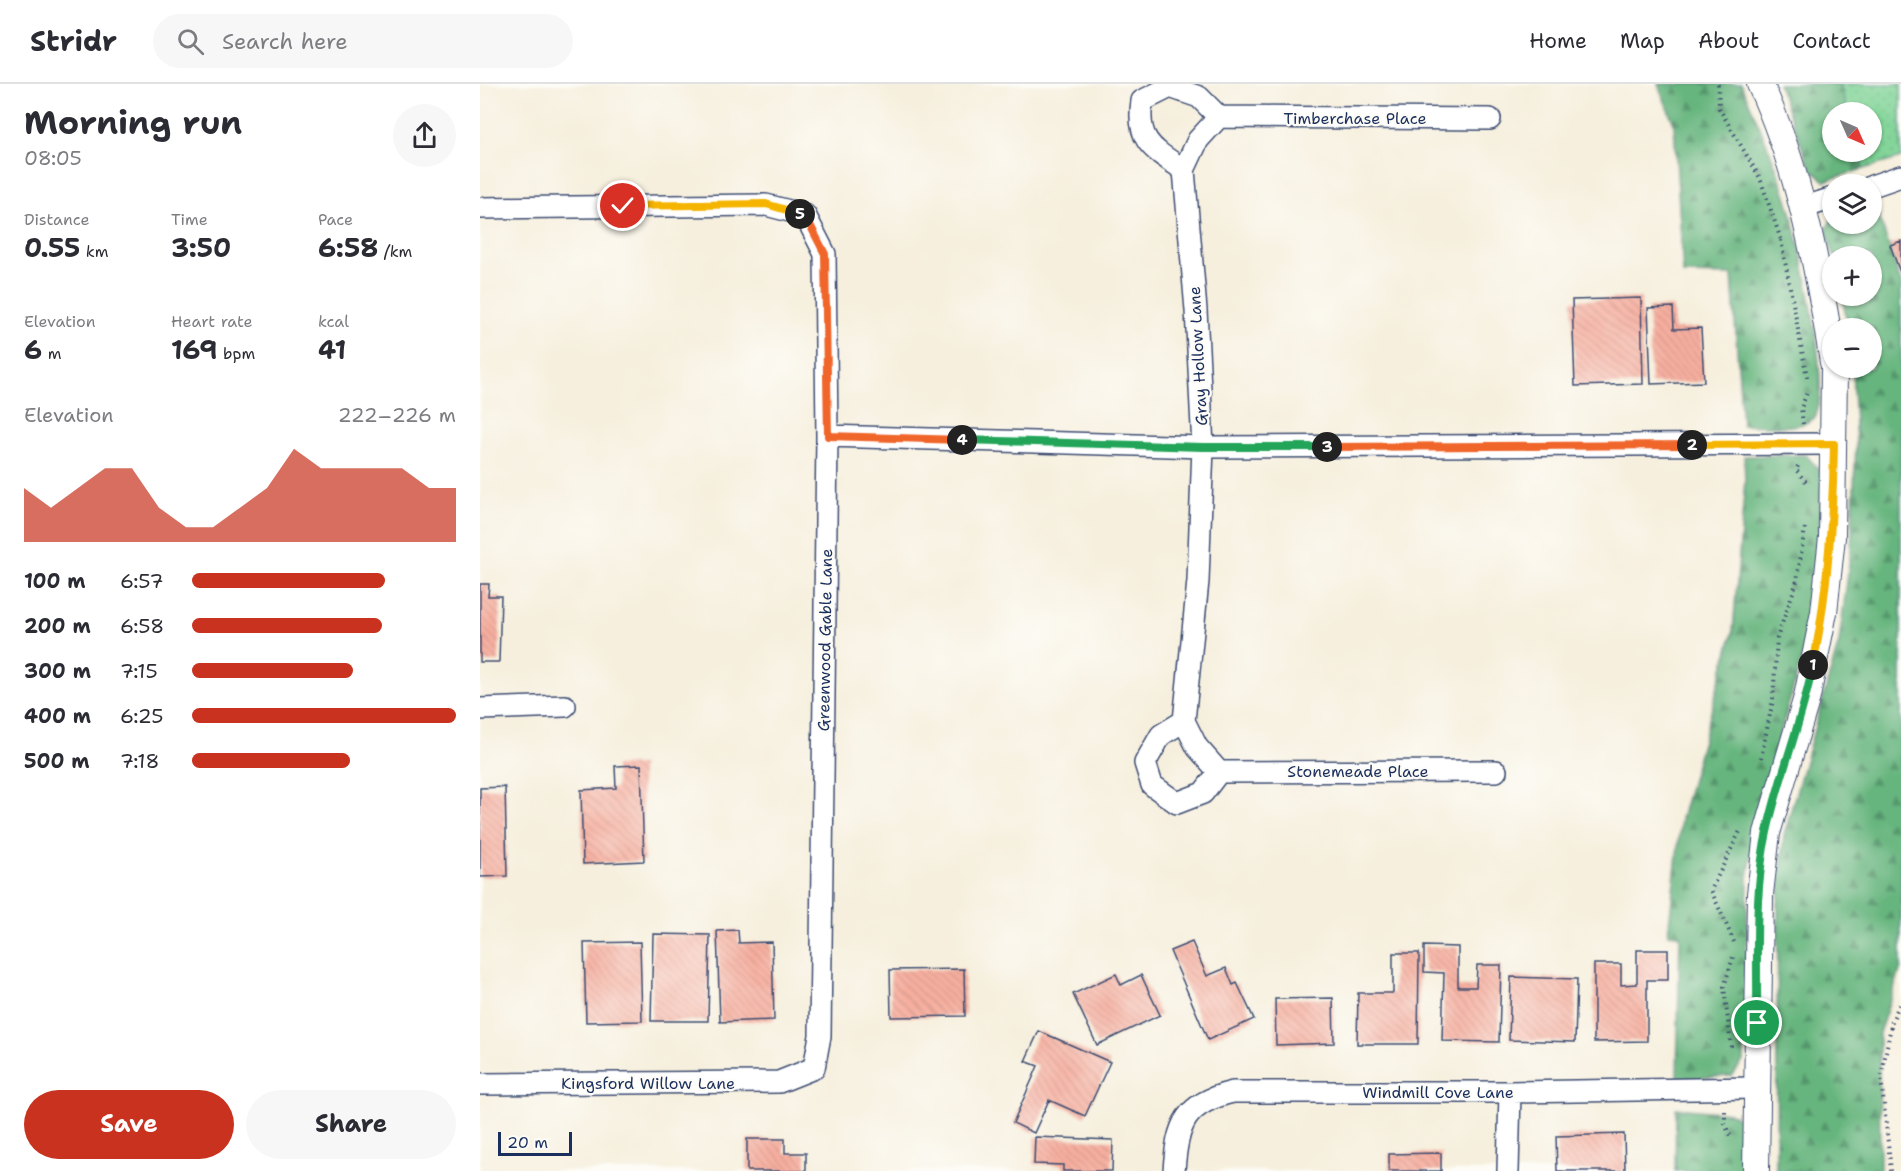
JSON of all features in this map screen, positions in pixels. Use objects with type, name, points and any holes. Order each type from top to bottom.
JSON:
[{"type":"street","points":[[1760,84],[1802,208],[1819,277],[1826,318]]},
{"type":"street","points":[[1184,170],[1154,149],[1139,123],[1142,100],[1170,87],[1199,96],[1219,117]]},
{"type":"street","name":"Timberchase Place","points":[[1219,117],[1490,119]]},
{"type":"street","name":"Gray Hollow Lane","points":[[1184,721],[1198,581],[1203,447],[1196,310],[1184,170],[1198,140],[1219,117]]},
{"type":"street","points":[[1882,183],[1901,176]]},
{"type":"street","points":[[1802,208],[1822,202]]},
{"type":"street","name":"Greenwood Gable Lane","points":[[480,208],[766,204],[805,215],[825,254],[828,436],[820,1036],[814,1068]]},
{"type":"street","points":[[1756,1171],[1755,1088],[1760,894],[1767,833],[1807,698],[1824,612],[1832,537],[1834,378]]},
{"type":"street","points":[[828,436],[1203,447],[1834,444]]},
{"type":"street","points":[[480,709],[565,705]]},
{"type":"street","points":[[1184,721],[1197,747],[1219,772],[1203,793],[1177,803],[1152,785],[1145,763],[1161,735],[1184,721]]},
{"type":"street","name":"Stonemeade Place","points":[[1219,772],[1496,771]]},
{"type":"street","name":"Kingsford Willow Lane","points":[[480,1084],[779,1082],[814,1068]]},
{"type":"street","name":"Windmill Cove Lane","points":[[1174,1171],[1177,1136],[1188,1114],[1209,1097],[1233,1092],[1510,1092],[1755,1088]]},
{"type":"street","points":[[1508,1171],[1510,1092]]},
{"type":"path","points":[[1718,84],[1719,108],[1760,178],[1781,240],[1809,387],[1801,408],[1806,444],[1796,470],[1811,488]]},
{"type":"path","points":[[1781,240],[1808,233]]},
{"type":"path","points":[[1759,767],[1773,700],[1777,638],[1797,581],[1806,523]]},
{"type":"path","points":[[1732,1142],[1725,1124],[1726,1088],[1732,1057],[1724,987],[1736,947],[1711,890],[1743,822]]},
{"type":"path","points":[[1891,1171],[1881,1077],[1892,1021],[1901,1001]]},
{"type":"green space","points":[[1658,84],[1741,84],[1781,180],[1808,286],[1820,383],[1819,406],[1813,419],[1807,423],[1789,426],[1742,425],[1732,275],[1683,274],[1674,124]]},
{"type":"green space","points":[[1778,84],[1840,84],[1845,102],[1822,102],[1822,162],[1861,162],[1863,169],[1847,174],[1822,174],[1822,178],[1810,168]]},
{"type":"green space","points":[[1840,84],[1901,84],[1901,158],[1863,169],[1861,162],[1882,162],[1882,102],[1845,102]]},
{"type":"green space","points":[[1882,225],[1901,283],[1901,968],[1879,1033],[1880,1171],[1776,1171],[1778,905],[1784,835],[1839,642],[1851,549],[1856,445],[1853,378],[1882,378],[1882,318],[1846,318],[1844,306],[1882,306],[1882,246],[1831,246],[1827,234],[1882,234]]},
{"type":"green space","points":[[1806,455],[1822,473],[1818,565],[1804,650],[1758,812],[1748,877],[1744,1060],[1732,1076],[1677,1079],[1680,935],[1668,934],[1681,819],[1733,632],[1745,480],[1744,456]]},
{"type":"green space","points":[[1676,1108],[1730,1113],[1742,1120],[1747,1141],[1747,1171],[1675,1171]]},
{"type":"building","points":[[1901,241],[1901,275],[1890,245]]},
{"type":"building","points":[[1641,298],[1643,384],[1575,386],[1572,300]]},
{"type":"building","points":[[1673,307],[1674,329],[1701,328],[1704,382],[1651,384],[1648,308]]},
{"type":"building","points":[[480,584],[489,584],[488,596],[501,596],[499,662],[480,662]]},
{"type":"building","points":[[641,765],[644,861],[583,864],[581,790],[616,788],[615,766]]},
{"type":"building","points":[[505,787],[507,876],[480,877],[480,788]]},
{"type":"building","points":[[738,930],[739,943],[772,942],[774,1020],[720,1022],[717,931]]},
{"type":"building","points":[[653,934],[710,935],[708,1021],[651,1021]]},
{"type":"building","points":[[640,942],[642,1021],[586,1022],[584,943]]},
{"type":"building","points":[[1192,942],[1207,976],[1226,968],[1233,985],[1237,983],[1254,1019],[1208,1040],[1170,951]]},
{"type":"building","points":[[1424,946],[1458,947],[1458,987],[1476,987],[1477,965],[1501,965],[1499,1042],[1442,1041],[1444,973],[1424,972]]},
{"type":"building","points":[[1637,950],[1668,950],[1668,980],[1647,980],[1647,1041],[1594,1042],[1594,964],[1621,964],[1621,985],[1637,984]]},
{"type":"building","points":[[1393,953],[1419,953],[1418,1044],[1357,1044],[1358,993],[1393,993]]},
{"type":"building","points":[[964,969],[965,1016],[891,1017],[890,970]]},
{"type":"building","points":[[1116,974],[1121,985],[1141,975],[1160,1015],[1097,1045],[1073,994]]},
{"type":"building","points":[[1511,977],[1577,979],[1575,1042],[1509,1040]]},
{"type":"building","points":[[1333,998],[1334,1043],[1276,1045],[1275,999]]},
{"type":"building","points":[[1039,1031],[1110,1062],[1085,1116],[1049,1100],[1034,1133],[1013,1123],[1038,1066],[1025,1061]]},
{"type":"building","points":[[1624,1134],[1625,1171],[1557,1171],[1556,1136]]},
{"type":"building","points":[[1035,1137],[1113,1140],[1112,1171],[1063,1171],[1063,1165],[1034,1164]]},
{"type":"building","points":[[747,1139],[785,1139],[785,1153],[806,1153],[806,1171],[747,1171]]},
{"type":"building","points":[[1441,1153],[1441,1171],[1389,1171],[1389,1154]]},
{"type":"route","points":[[623,206],[766,204],[805,215],[825,254],[828,436],[1203,447],[1834,444],[1832,537],[1824,612],[1807,698],[1767,833],[1760,894],[1757,1023]]}]
